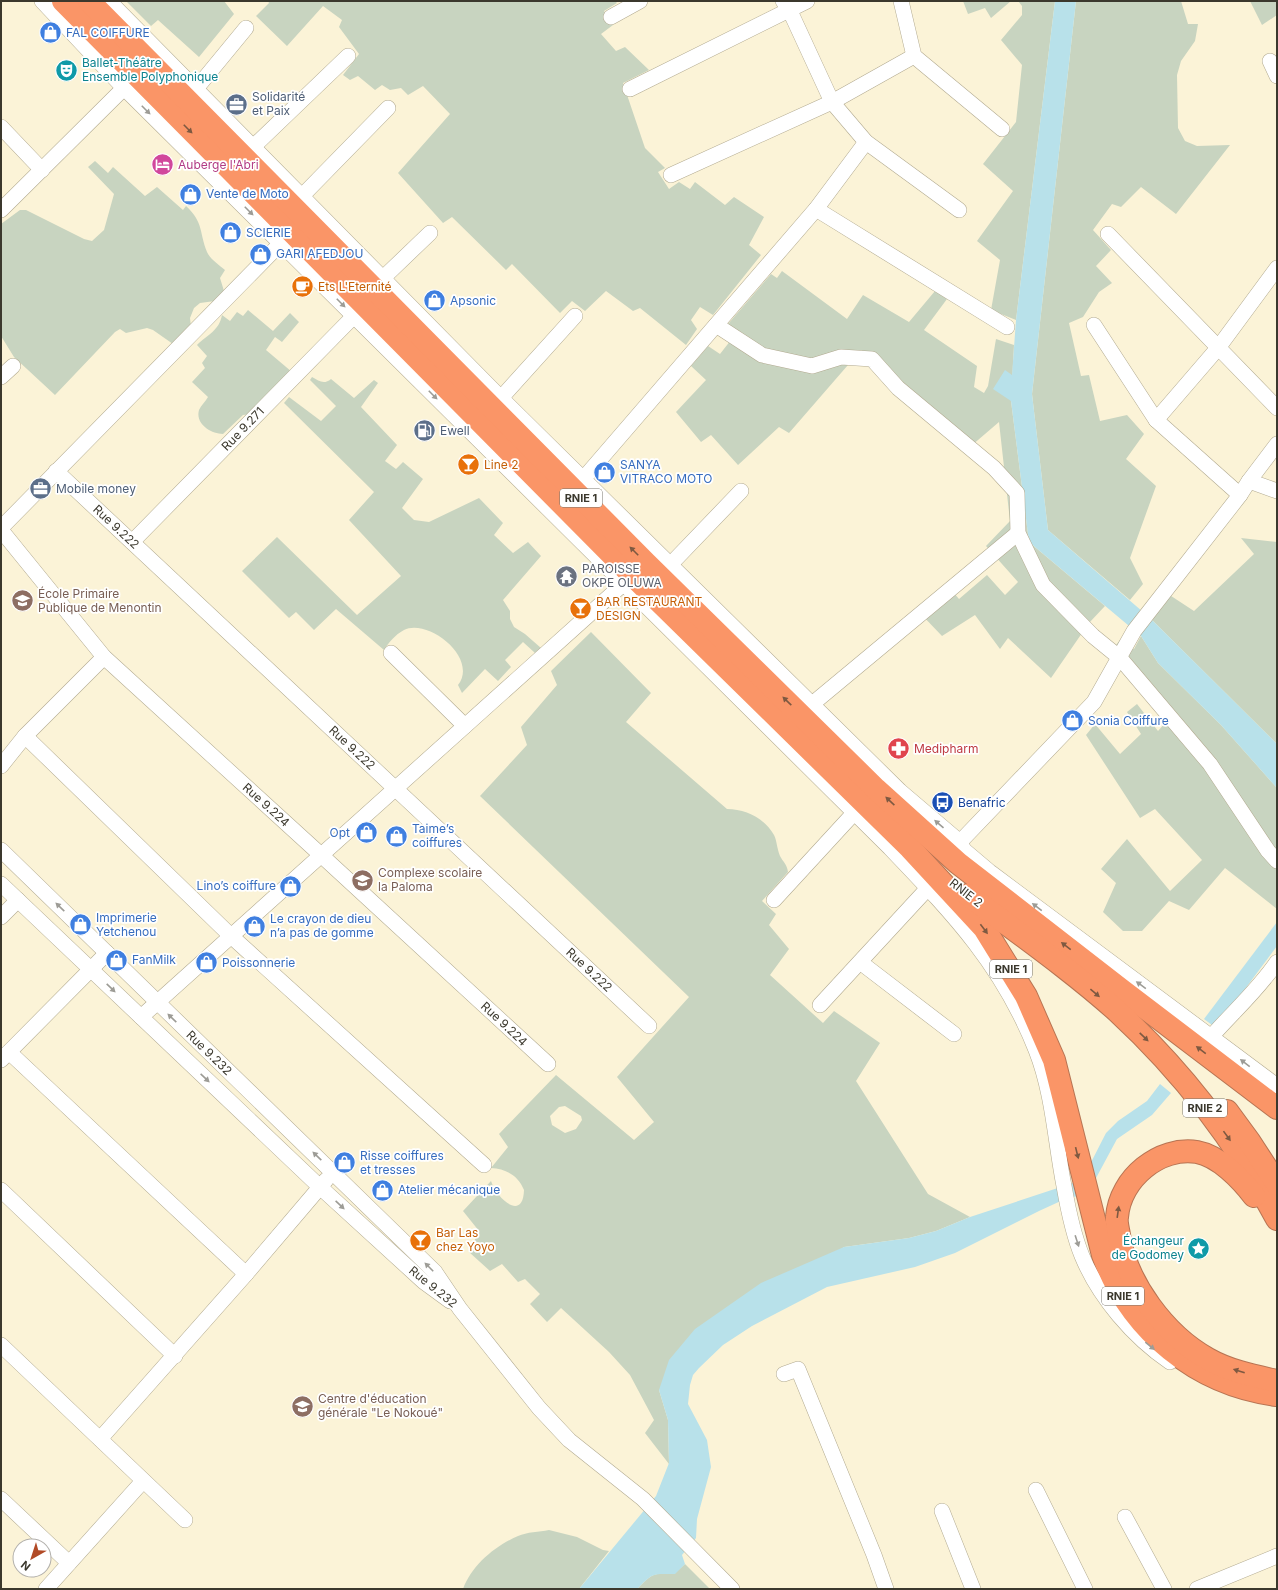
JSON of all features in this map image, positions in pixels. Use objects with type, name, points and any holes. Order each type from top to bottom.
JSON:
[{"type":"highway","name":"RNIE 1","points":[[63,1],[605,549],[910,848],[984,928],[1014,974],[1026,996],[1054,1060],[1103,1255],[1111,1276],[1136,1315],[1153,1334],[1193,1367],[1238,1388],[1277,1395]]},
{"type":"highway","name":"RNIE 1","points":[[89,1],[641,558],[876,789],[958,863],[1122,991],[1277,1108]]},
{"type":"highway","points":[[873,831],[910,848]]},
{"type":"highway","name":"RNIE 2","points":[[910,848],[965,893],[1082,982],[1148,1041],[1188,1086],[1239,1153],[1277,1219]]},
{"type":"highway","name":"RNIE 2","points":[[1122,991],[1183,1055],[1249,1141],[1277,1184]]},
{"type":"highway","points":[[1277,1226],[1250,1190],[1214,1159],[1198,1152],[1181,1151],[1172,1152],[1157,1159],[1136,1174],[1119,1203],[1117,1218],[1120,1242],[1131,1276],[1143,1296],[1158,1316],[1190,1348],[1209,1360],[1251,1375],[1277,1381]]},
{"type":"street","points":[[42,1],[124,88],[622,585],[873,831],[960,922],[991,963],[1009,992],[1024,1021],[1036,1051],[1050,1096],[1068,1203],[1082,1256],[1096,1282],[1126,1323],[1142,1340],[1165,1359],[1206,1384],[1240,1398],[1277,1405]]},
{"type":"street","points":[[109,1],[500,398],[584,478],[811,705],[900,791],[960,842],[964,850],[990,872],[1277,1086]]},
{"type":"street","points":[[611,17],[640,1]]},
{"type":"street","points":[[630,89],[786,6],[807,1]]},
{"type":"street","points":[[901,1],[914,56],[1002,129]]},
{"type":"street","points":[[786,6],[832,102],[866,142],[959,210]]},
{"type":"street","points":[[196,90],[246,28]]},
{"type":"street","points":[[253,147],[348,56]]},
{"type":"street","points":[[671,175],[832,102],[914,56]]},
{"type":"street","points":[[1270,61],[1277,76]]},
{"type":"street","points":[[1,210],[124,88]]},
{"type":"street","points":[[301,197],[388,108]]},
{"type":"street","points":[[1,127],[42,170]]},
{"type":"street","points":[[584,478],[816,209],[866,142]]},
{"type":"street","points":[[816,209],[1007,327]]},
{"type":"street","points":[[382,279],[430,232]]},
{"type":"street","points":[[1108,234],[1277,408]]},
{"type":"street","points":[[1,529],[56,471],[281,243]]},
{"type":"street","points":[[1156,420],[1218,348],[1277,268]]},
{"type":"street","name":"Rue 9.271","points":[[132,542],[354,316]]},
{"type":"street","points":[[500,398],[575,316]]},
{"type":"street","points":[[716,325],[762,355],[812,366],[841,357],[872,359],[898,388],[994,468],[1017,493],[1018,533],[1043,585],[1093,636],[1120,658],[1210,764],[1268,852],[1277,861]]},
{"type":"street","points":[[1094,325],[1156,420],[1240,495]]},
{"type":"street","points":[[1,377],[13,366]]},
{"type":"street","points":[[960,842],[1059,741],[1094,702],[1134,631],[1240,495],[1277,444]]},
{"type":"street","name":"Rue 9.222","points":[[56,471],[649,1026]]},
{"type":"street","points":[[1249,481],[1277,491]]},
{"type":"street","points":[[670,565],[742,491]]},
{"type":"street","name":"Rue 9.224","points":[[1,529],[104,658],[548,1064]]},
{"type":"street","points":[[811,705],[1018,533]]},
{"type":"street","points":[[141,1017],[622,585]]},
{"type":"street","points":[[391,653],[465,726]]},
{"type":"street","points":[[1,766],[25,736],[104,658]]},
{"type":"street","points":[[25,736],[231,936],[484,1165]]},
{"type":"street","points":[[774,900],[854,813]]},
{"type":"street","name":"Rue 9.232","points":[[1,850],[435,1272],[460,1309]]},
{"type":"street","name":"Rue 9.232","points":[[1,884],[320,1187],[424,1282],[460,1309]]},
{"type":"street","points":[[820,1005],[928,888]]},
{"type":"street","points":[[1,917],[18,900]]},
{"type":"street","points":[[107,952],[5,1056],[246,1274]]},
{"type":"street","points":[[860,962],[954,1034]]},
{"type":"street","points":[[1211,1037],[1230,1015],[1243,1004],[1277,963]]},
{"type":"street","points":[[100,1440],[175,1356],[333,1172]]},
{"type":"street","points":[[1,1190],[175,1356]]},
{"type":"street","points":[[460,1309],[539,1408],[569,1440],[643,1499],[732,1589]]},
{"type":"street","points":[[1,1345],[185,1520]]},
{"type":"street","points":[[784,1374],[798,1369],[874,1555],[886,1589]]},
{"type":"street","points":[[46,1589],[143,1480]]},
{"type":"street","points":[[1036,1490],[1085,1589]]},
{"type":"street","points":[[1,1499],[69,1563]]},
{"type":"street","points":[[942,1511],[973,1589]]},
{"type":"street","points":[[1125,1517],[1164,1589]]},
{"type":"street","points":[[1197,1589],[1277,1556]]},
{"type":"green space","points":[[126,1],[224,1],[234,14],[199,57],[158,20],[151,26]]},
{"type":"green space","points":[[268,1],[615,1],[617,3],[604,11],[613,25],[601,34],[616,51],[625,47],[649,70],[623,83],[645,148],[665,168],[658,172],[669,189],[679,182],[690,189],[695,182],[725,205],[734,197],[764,217],[749,245],[761,255],[713,315],[700,307],[691,320],[697,329],[686,345],[640,308],[633,311],[606,291],[585,311],[572,301],[560,313],[512,264],[506,270],[452,217],[443,223],[398,173],[450,114],[423,86],[408,95],[401,88],[390,90],[382,85],[375,90],[358,76],[350,80],[343,75],[359,54],[339,27],[342,20],[323,6],[287,46],[256,16],[269,3]]},
{"type":"green space","points":[[963,1],[1011,1],[991,18],[985,8],[968,14]]},
{"type":"green space","points":[[1018,1],[1055,1],[1016,320],[991,310],[1000,260],[977,241],[1013,191],[983,164],[1016,122],[1022,65],[1001,40],[1022,15],[1022,6]]},
{"type":"green space","points":[[1076,1],[1181,1],[1188,24],[1198,24],[1195,41],[1181,61],[1177,75],[1178,128],[1185,141],[1197,146],[1230,145],[1176,214],[1141,187],[1121,207],[1112,204],[1093,230],[1111,250],[1096,266],[1112,283],[1099,292],[1083,317],[1069,323],[1081,376],[1089,375],[1100,421],[1127,415],[1144,434],[1126,459],[1156,486],[1130,558],[1143,584],[1130,600],[1048,530],[1032,394]]},
{"type":"green space","points":[[1250,1],[1277,1],[1277,15],[1262,25]]},
{"type":"green space","points":[[95,161],[108,173],[113,167],[145,196],[157,187],[183,210],[186,206],[192,212],[200,228],[208,255],[225,270],[220,278],[224,291],[215,301],[200,303],[194,308],[190,318],[191,327],[173,344],[153,330],[147,328],[126,333],[120,329],[115,332],[55,395],[14,357],[1,336],[1,224],[20,210],[26,210],[84,239],[92,241],[104,230],[114,194],[88,167]]},
{"type":"green space","points":[[782,271],[847,319],[863,295],[909,322],[935,291],[947,299],[924,330],[977,366],[974,387],[984,393],[988,386],[996,339],[1014,345],[1011,401],[1029,542],[1105,606],[1089,623],[1051,678],[1008,638],[1000,649],[975,615],[942,636],[919,612],[947,585],[959,599],[987,575],[1005,595],[1018,582],[986,546],[1010,521],[999,422],[971,446],[861,350],[789,433],[779,427],[738,465],[711,435],[701,442],[676,412],[706,380],[691,366],[708,346],[720,354],[738,331],[728,324],[771,274],[777,278]]},
{"type":"green space","points":[[248,310],[273,331],[290,313],[299,322],[282,342],[275,337],[266,350],[292,372],[252,414],[243,415],[223,434],[218,434],[209,430],[199,420],[199,410],[208,397],[192,382],[205,368],[202,363],[207,356],[197,345],[216,329],[222,315],[230,321],[237,312],[243,316]]},
{"type":"green space","points":[[312,377],[324,382],[331,379],[354,398],[374,380],[378,383],[361,407],[397,445],[385,461],[396,469],[403,462],[423,479],[402,508],[414,520],[429,522],[479,498],[503,523],[494,535],[513,553],[528,542],[541,556],[503,600],[510,611],[510,619],[514,627],[525,634],[541,648],[535,653],[523,642],[505,660],[511,667],[498,681],[485,669],[462,693],[458,685],[463,674],[462,663],[448,643],[437,635],[426,630],[414,628],[404,630],[392,639],[384,650],[336,609],[314,630],[296,612],[289,618],[242,571],[277,537],[357,615],[401,576],[349,520],[374,492],[284,403],[289,397],[321,421],[336,406],[310,380]]},
{"type":"green space","points":[[1241,538],[1277,542],[1277,744],[1150,618],[1165,592],[1194,611],[1254,554]]},
{"type":"green space","points":[[591,632],[651,693],[626,722],[727,809],[734,809],[748,813],[760,819],[770,829],[775,837],[778,851],[786,865],[788,872],[762,901],[776,914],[769,925],[789,949],[770,975],[823,1023],[834,1011],[880,1043],[856,1081],[928,1194],[970,1217],[936,1231],[909,1238],[844,1247],[659,1390],[668,1420],[669,1464],[645,1433],[654,1420],[630,1375],[609,1352],[561,1308],[547,1322],[530,1304],[540,1294],[525,1279],[518,1282],[502,1264],[490,1271],[469,1252],[479,1231],[463,1211],[491,1181],[494,1188],[509,1204],[515,1206],[519,1205],[523,1200],[524,1190],[515,1177],[506,1171],[491,1168],[508,1147],[499,1134],[556,1075],[634,1140],[654,1122],[617,1077],[689,997],[480,796],[527,745],[521,727],[557,685],[551,671]],"holes":[[[565,1106],[581,1116],[582,1120],[576,1129],[565,1133],[552,1125],[550,1116],[559,1107]]]},
{"type":"green space","points":[[1141,636],[1158,663],[1221,725],[1277,788],[1277,909],[1225,868],[1189,910],[1169,901],[1142,931],[1123,931],[1103,912],[1116,883],[1101,869],[1127,839],[1170,891],[1202,860],[1155,809],[1140,818],[1086,735],[1095,724],[1120,754],[1141,734],[1127,712],[1137,704],[1158,731],[1166,722],[1116,645],[1120,640],[1134,649]]},
{"type":"green space","points":[[549,1530],[577,1537],[603,1550],[609,1551],[579,1589],[463,1589],[467,1580],[478,1564],[501,1545],[522,1535]]},
{"type":"green space","points":[[685,1564],[710,1589],[637,1589],[650,1577],[657,1574],[675,1573]]},
{"type":"water","points":[[1055,1],[1076,1],[1032,394],[1048,530],[1150,618],[1277,744],[1277,788],[1221,725],[1158,663],[1141,636],[1029,542],[1011,401],[993,389],[1005,370],[1012,375],[1016,320]]},
{"type":"water","points":[[1277,922],[1277,946],[1216,1028],[1204,1019]]},
{"type":"water","points":[[1160,1084],[1171,1093],[1152,1115],[1117,1139],[1088,1193],[1063,1200],[955,1253],[915,1267],[827,1287],[752,1326],[723,1345],[693,1375],[690,1385],[688,1404],[707,1440],[711,1467],[697,1519],[696,1538],[682,1555],[685,1564],[675,1574],[657,1574],[650,1577],[637,1589],[579,1589],[656,1496],[669,1463],[668,1420],[659,1390],[669,1360],[695,1329],[761,1283],[844,1247],[909,1238],[936,1231],[970,1217],[1082,1180],[1106,1133],[1118,1121],[1147,1101]]},
{"type":"place","name":"FAL COIFFURE","points":[[51,33]]},
{"type":"place","name":"Ballet-Théâtre Ensemble Polyphonique","points":[[67,70]]},
{"type":"place","name":"Solidarité et Paix","points":[[236,104]]},
{"type":"place","name":"Auberge l'Abri","points":[[163,165]]},
{"type":"place","name":"Vente de Moto","points":[[190,194]]},
{"type":"place","name":"SCIERIE","points":[[230,233]]},
{"type":"place","name":"GARI AFEDJOU","points":[[260,254]]},
{"type":"place","name":"Ets L'Eternité","points":[[302,287]]},
{"type":"place","name":"Apsonic","points":[[434,301]]},
{"type":"place","name":"Ewell","points":[[425,431]]},
{"type":"place","name":"Line 2","points":[[468,465]]},
{"type":"place","name":"SANYA VITRACO MOTO","points":[[605,472]]},
{"type":"place","name":"Mobile money","points":[[41,489]]},
{"type":"place","name":"PAROISSE OKPE OLUWA","points":[[567,576]]},
{"type":"place","name":"École Primaire Publique de Menontin","points":[[23,601]]},
{"type":"place","name":"BAR RESTAURANT DESIGN","points":[[581,609]]},
{"type":"place","name":"Sonia Coiffure","points":[[1072,721]]},
{"type":"place","name":"Medipharm","points":[[898,749]]},
{"type":"place","name":"Benafric","points":[[943,803]]},
{"type":"place","name":"Opt","points":[[366,833]]},
{"type":"place","name":"Taime’s coiffures","points":[[396,836]]},
{"type":"place","name":"Complexe scolaire la Paloma","points":[[363,880]]},
{"type":"place","name":"Lino’s coiffure","points":[[291,886]]},
{"type":"place","name":"Imprimerie Yetchenou","points":[[81,925]]},
{"type":"place","name":"Le crayon de dieu n’a pas de gomme","points":[[254,926]]},
{"type":"place","name":"FanMilk","points":[[117,960]]},
{"type":"place","name":"Poissonnerie","points":[[206,963]]},
{"type":"place","name":"Risse coiffures et tresses","points":[[345,1163]]},
{"type":"place","name":"Atelier mécanique","points":[[383,1190]]},
{"type":"place","name":"Bar Las chez Yoyo","points":[[420,1240]]},
{"type":"place","name":"Échangeur de Godomey","points":[[1199,1248]]},
{"type":"place","name":"Centre d'éducation générale \"Le Nokoué\"","points":[[302,1406]]}]
